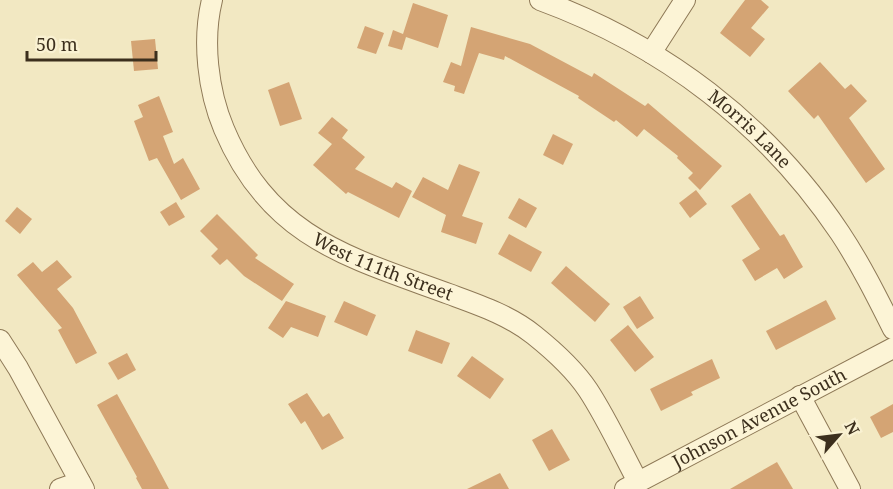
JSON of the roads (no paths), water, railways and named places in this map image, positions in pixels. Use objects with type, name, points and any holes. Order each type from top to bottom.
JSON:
[{"type":"street","name":"West 111th Street","points":[[212,0],[207,45],[211,84],[221,121],[236,157],[258,189],[286,217],[316,240],[352,258],[499,313],[533,334],[563,360],[588,390],[631,485]]},
{"type":"street","name":"Morris Lane","points":[[540,0],[608,28],[663,59],[715,96],[762,136],[804,183],[841,234],[893,329]]},
{"type":"street","points":[[651,53],[685,0]]},
{"type":"street","points":[[0,340],[18,368],[82,486],[60,489]]},
{"type":"street","name":"Johnson Avenue South","points":[[631,485],[893,348]]},
{"type":"street","points":[[800,396],[850,489]]}]
